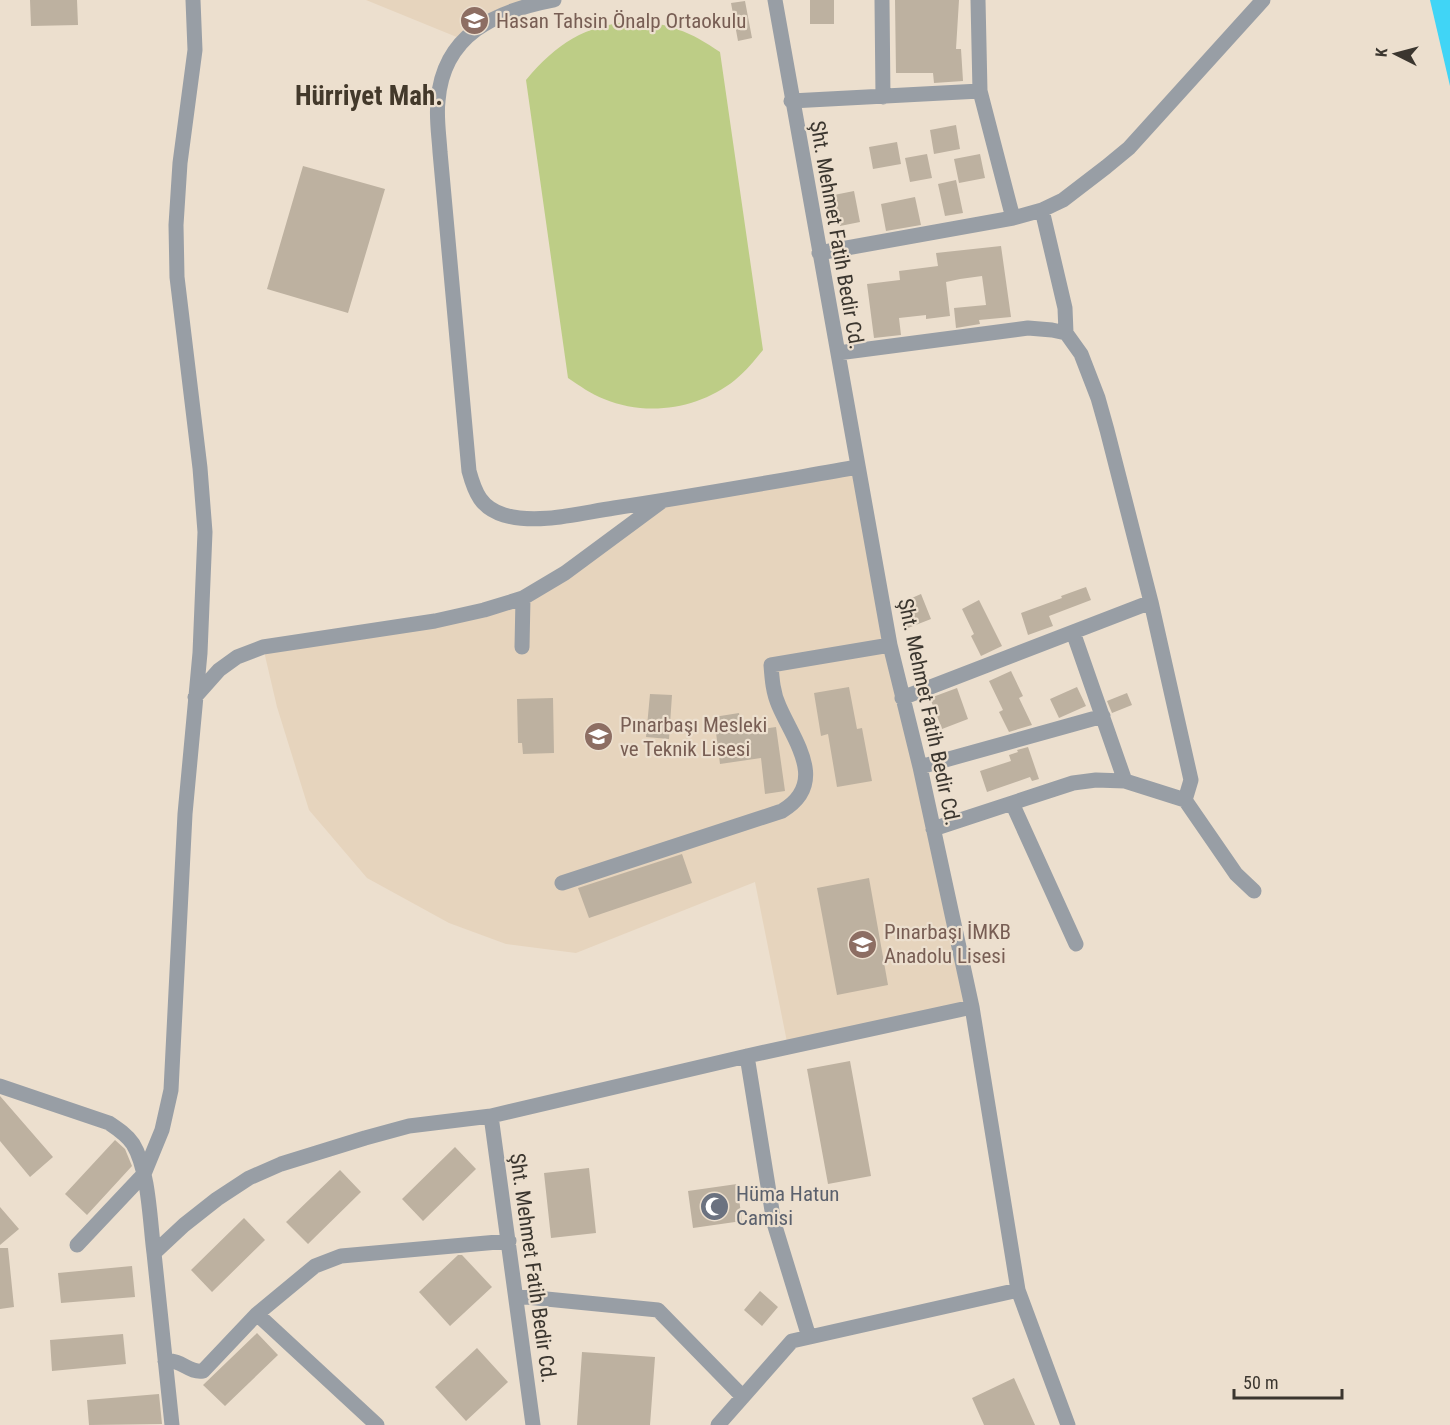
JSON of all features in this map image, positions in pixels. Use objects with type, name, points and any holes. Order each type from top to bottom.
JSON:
[{"type":"street","points":[[77,1245],[144,1174],[162,1130],[171,1090],[185,814],[200,653],[205,532],[200,468],[177,277],[176,225],[180,163],[195,50],[193,0]]},
{"type":"street","points":[[554,0],[525,6],[476,27],[451,58],[438,99],[440,152],[469,471],[476,494],[490,508],[505,515],[525,518],[553,517],[858,467]]},
{"type":"street","name":"Şht. Mehmet Fatih Bedir Cd.","points":[[775,0],[890,645],[920,767],[972,1007],[1018,1290],[1068,1425]]},
{"type":"street","points":[[882,0],[883,97]]},
{"type":"street","points":[[978,0],[980,91],[1013,218]]},
{"type":"street","points":[[819,253],[1013,218],[1042,210],[1082,188],[1129,148],[1263,0]]},
{"type":"street","points":[[792,101],[980,91]]},
{"type":"street","points":[[1042,210],[1065,308],[1066,333],[1081,354],[1098,398],[1150,602],[1191,780],[1185,800]]},
{"type":"street","points":[[838,353],[1028,328],[1066,333]]},
{"type":"street","points":[[195,697],[219,670],[237,657],[263,647],[435,621],[523,598],[565,573],[661,501]]},
{"type":"street","points":[[522,647],[523,598]]},
{"type":"street","points":[[902,698],[1150,602]]},
{"type":"street","points":[[1073,632],[1125,782]]},
{"type":"street","points":[[562,883],[782,811],[793,804],[803,790],[804,764],[800,746],[779,705],[771,665],[890,645]]},
{"type":"street","points":[[920,767],[1103,716]]},
{"type":"street","points":[[933,829],[1074,783],[1096,780],[1125,782],[1185,800],[1236,874],[1254,891]]},
{"type":"street","points":[[1012,803],[1076,944]]},
{"type":"street","points":[[154,1253],[184,1225],[249,1178],[281,1164],[365,1138],[409,1126],[491,1116],[747,1056],[972,1007]]},
{"type":"street","points":[[747,1056],[774,1222],[809,1337]]},
{"type":"street","points":[[0,1086],[109,1123],[123,1133],[140,1157],[154,1253],[172,1425]]},
{"type":"street","name":"Şht. Mehmet Fatih Bedir Cd.","points":[[491,1116],[516,1296],[529,1424]]},
{"type":"street","points":[[165,1361],[179,1362],[193,1370],[203,1371],[257,1314],[315,1266],[341,1256],[509,1241]]},
{"type":"street","points":[[718,1425],[792,1341],[1018,1290]]},
{"type":"street","points":[[516,1296],[658,1310],[743,1396]]},
{"type":"street","points":[[257,1314],[377,1425]]},
{"type":"shaded area","points":[[366,0],[554,0],[464,40]]},
{"type":"shaded area","name":"Pınarbaşı Mesleki ve Teknik Lisesi","points":[[858,467],[972,1007],[788,1047],[755,882],[576,953],[506,944],[449,923],[367,878],[309,810],[277,707],[263,647],[523,598],[661,501]]},
{"type":"green space","points":[[633,21],[669,26],[699,39],[720,52],[763,350],[743,373],[721,390],[689,404],[655,409],[620,405],[590,392],[568,378],[526,80],[549,56],[573,38],[600,27]]},
{"type":"water","points":[[1430,0],[1450,0],[1450,86]]},
{"type":"building","points":[[30,0],[77,0],[78,25],[31,26]]},
{"type":"building","points":[[810,0],[834,0],[834,24],[810,24]]},
{"type":"building","points":[[895,0],[959,0],[956,49],[961,49],[963,81],[934,83],[933,73],[896,73]]},
{"type":"building","points":[[745,1],[752,38],[738,41],[731,3]]},
{"type":"building","points":[[956,125],[960,149],[934,154],[930,130]]},
{"type":"building","points":[[897,142],[901,164],[873,169],[869,147]]},
{"type":"building","points":[[927,154],[932,178],[910,182],[905,158]]},
{"type":"building","points":[[980,154],[985,178],[959,183],[954,159]]},
{"type":"building","points":[[303,166],[385,189],[348,313],[267,289]]},
{"type":"building","points":[[956,180],[963,213],[945,216],[938,184]]},
{"type":"building","points":[[854,191],[860,222],[840,226],[834,195]]},
{"type":"building","points":[[915,197],[921,225],[886,231],[881,204]]},
{"type":"building","points":[[1001,246],[1011,317],[979,320],[980,324],[956,328],[954,308],[986,305],[982,276],[960,279],[946,282],[950,316],[926,319],[926,315],[899,318],[901,335],[874,338],[867,284],[900,280],[899,271],[938,266],[936,253]]},
{"type":"building","points":[[1086,587],[1091,600],[1049,616],[1053,626],[1028,635],[1021,613]]},
{"type":"building","points":[[921,594],[931,619],[908,628],[898,604]]},
{"type":"building","points":[[979,600],[1002,646],[981,656],[962,609]]},
{"type":"building","points":[[1011,671],[1023,696],[1019,698],[1032,725],[1009,732],[999,712],[1003,710],[989,681]]},
{"type":"building","points":[[849,687],[857,729],[862,728],[872,781],[837,787],[828,734],[821,736],[814,693]]},
{"type":"building","points":[[1077,687],[1086,706],[1059,718],[1050,699]]},
{"type":"building","points":[[957,688],[968,719],[942,729],[930,698]]},
{"type":"building","points":[[1127,693],[1132,705],[1112,713],[1107,701]]},
{"type":"building","points":[[650,694],[672,695],[669,739],[646,737]]},
{"type":"building","points":[[553,698],[554,753],[523,754],[522,743],[518,743],[517,699]]},
{"type":"building","points":[[739,713],[741,732],[776,727],[785,791],[765,794],[761,758],[720,764],[714,717]]},
{"type":"building","points":[[1028,747],[1039,779],[1032,781],[1030,777],[987,792],[980,771],[1011,761],[1009,755]]},
{"type":"building","points":[[682,854],[692,883],[589,918],[578,888]]},
{"type":"building","points":[[869,878],[888,985],[837,995],[817,888]]},
{"type":"building","points":[[850,1061],[871,1176],[828,1184],[807,1069]]},
{"type":"building","points":[[0,1096],[53,1157],[30,1177],[0,1141]]},
{"type":"building","points":[[115,1140],[125,1149],[132,1166],[87,1215],[65,1194]]},
{"type":"building","points":[[455,1147],[476,1169],[423,1221],[402,1199]]},
{"type":"building","points":[[589,1168],[596,1233],[551,1238],[544,1173]]},
{"type":"building","points":[[340,1170],[361,1192],[308,1244],[286,1222]]},
{"type":"building","name":"Hüma Hatun Camisi","points":[[737,1184],[742,1221],[693,1228],[688,1191]]},
{"type":"building","points":[[0,1207],[19,1229],[0,1245]]},
{"type":"building","points":[[244,1218],[265,1240],[212,1292],[191,1270]]},
{"type":"building","points":[[0,1248],[8,1248],[14,1307],[0,1309]]},
{"type":"building","points":[[458,1255],[462,1255],[492,1287],[450,1326],[419,1292]]},
{"type":"building","points":[[132,1266],[135,1297],[61,1303],[58,1273]]},
{"type":"building","points":[[760,1291],[778,1307],[762,1326],[744,1310]]},
{"type":"building","points":[[257,1333],[278,1355],[225,1406],[203,1385]]},
{"type":"building","points":[[123,1334],[126,1364],[52,1371],[50,1340]]},
{"type":"building","points":[[477,1348],[508,1382],[466,1421],[435,1387]]},
{"type":"building","points":[[582,1352],[655,1357],[650,1425],[577,1425]]},
{"type":"building","points":[[1014,1378],[1035,1425],[984,1425],[972,1398]]},
{"type":"building","points":[[159,1394],[162,1424],[89,1425],[87,1400]]},
{"type":"place","name":"Hasan Tahsin Önalp Ortaokulu","points":[[475,21]]},
{"type":"place","name":"Pınarbaşı Mesleki ve Teknik Lisesi","points":[[599,737]]},
{"type":"place","name":"Pınarbaşı İMKB Anadolu Lisesi","points":[[863,944]]},
{"type":"place","name":"Hüma Hatun Camisi","points":[[715,1206]]},
{"type":"district","name":"Hürriyet Mah.","points":[[369,96]]}]
